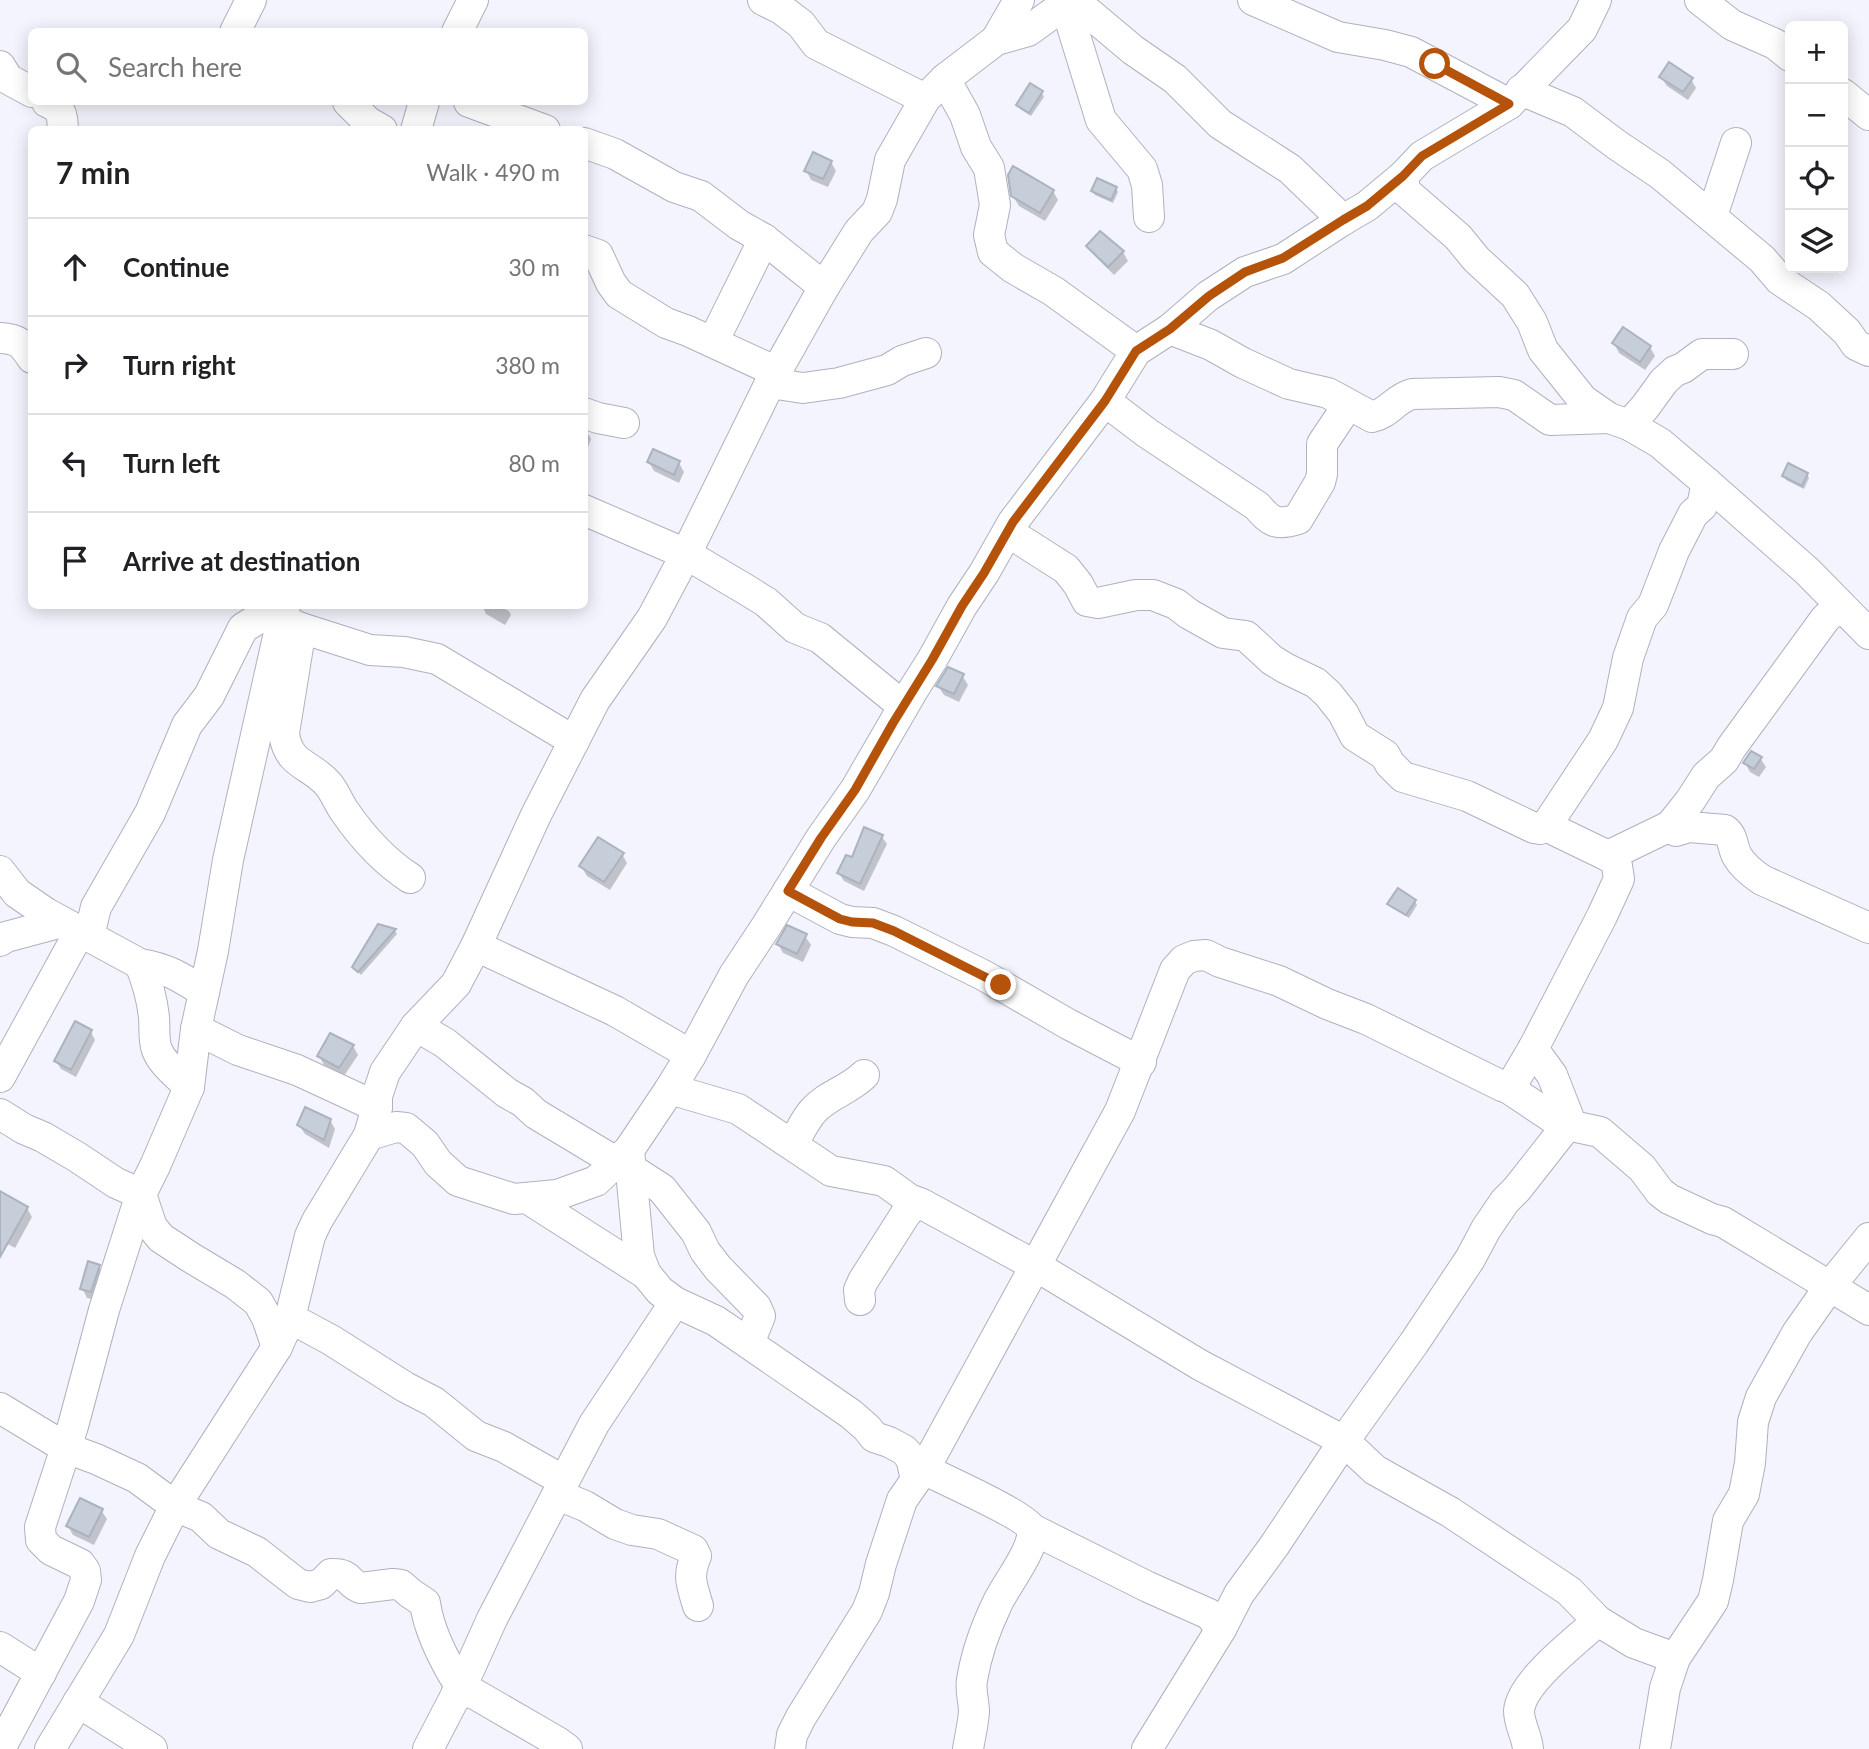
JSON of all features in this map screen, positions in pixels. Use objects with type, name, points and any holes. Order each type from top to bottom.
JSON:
[{"type":"street","points":[[238,28],[251,0]]},
{"type":"street","points":[[459,28],[473,0]]},
{"type":"street","points":[[763,0],[801,24],[817,44],[925,99]]},
{"type":"street","points":[[50,1749],[119,1635],[150,1556],[175,1506],[277,1347],[290,1318],[310,1236],[373,1121],[385,1072],[416,1027],[456,984],[536,815],[595,700],[652,618],[773,377],[824,287],[859,231],[877,212],[890,160],[925,99],[996,40],[1019,0]]},
{"type":"street","points":[[1253,0],[1338,37],[1411,52],[1515,97],[1573,112],[1660,174],[1762,258],[1780,280],[1819,306],[1847,332],[1856,345],[1869,351]]},
{"type":"street","points":[[195,1029],[238,1050],[298,1070],[373,1121],[406,1128],[425,1144],[438,1163],[458,1181],[514,1199],[557,1195],[596,1181],[625,1160],[691,1055],[734,975],[821,838],[855,790],[1013,522],[1105,401],[1136,351],[1170,329],[1209,296],[1245,272],[1283,258],[1399,185],[1422,156],[1515,97],[1582,29],[1596,0]]},
{"type":"street","points":[[1700,0],[1732,25],[1775,44],[1785,52]]},
{"type":"street","points":[[996,40],[1028,31],[1075,5],[1175,79],[1220,124],[1290,169],[1343,220]]},
{"type":"street","points":[[1069,6],[1072,26],[1101,120],[1142,169],[1147,184],[1149,217]]},
{"type":"street","points":[[0,66],[8,79],[28,90]]},
{"type":"street","points":[[946,79],[965,115],[976,147],[989,168],[995,205],[989,235],[993,251],[1013,268],[1053,291],[1136,351]]},
{"type":"street","points":[[1848,98],[1869,116]]},
{"type":"street","points":[[54,105],[62,113],[63,126]]},
{"type":"street","points":[[351,105],[375,126]]},
{"type":"street","points":[[417,126],[423,105]]},
{"type":"street","points":[[473,105],[503,122],[524,126]]},
{"type":"street","points":[[1712,216],[1737,143]]},
{"type":"street","points":[[588,144],[615,154],[674,187],[701,196],[739,225],[764,239],[824,287]]},
{"type":"street","points":[[1399,185],[1458,237],[1476,259],[1516,295],[1544,350],[1583,400],[1660,443],[1807,571],[1869,634]]},
{"type":"street","points":[[713,342],[764,239]]},
{"type":"street","points":[[588,251],[598,255],[619,294],[666,323],[713,342],[773,377],[803,388],[839,383],[887,370],[901,361],[926,353]]},
{"type":"street","points":[[1170,329],[1211,345],[1242,363],[1289,384],[1328,393],[1372,417],[1380,416],[1399,400],[1412,394],[1499,393],[1514,395],[1550,420],[1619,421],[1645,407],[1664,381],[1702,354],[1733,354]]},
{"type":"street","points":[[0,338],[13,339],[28,353]]},
{"type":"street","points":[[1105,401],[1147,433],[1256,506],[1269,519],[1279,523],[1298,519],[1320,482],[1322,444],[1348,405]]},
{"type":"street","points":[[588,414],[624,423]]},
{"type":"street","points":[[1007,532],[1066,569],[1087,601],[1098,603],[1136,595],[1153,595],[1176,604],[1223,633],[1246,636],[1272,660],[1316,683],[1343,713],[1355,736],[1385,755],[1403,777],[1467,796],[1540,829],[1546,826],[1603,740],[1618,708],[1628,659],[1642,618],[1653,605],[1674,551],[1693,514],[1702,506],[1707,483]]},
{"type":"street","points":[[588,512],[686,554],[765,602],[795,628],[820,638],[903,706]]},
{"type":"street","points":[[1608,856],[1670,825],[1706,776],[1724,760],[1825,619],[1839,606]]},
{"type":"street","points":[[0,1077],[80,925],[150,813],[187,725],[209,696],[243,628],[273,614],[370,650],[404,652],[437,659],[574,741]]},
{"type":"street","points":[[273,614],[285,745],[291,756],[328,784],[366,841],[398,870],[411,877]]},
{"type":"street","points":[[0,1749],[79,1601],[86,1580],[85,1571],[80,1564],[51,1550],[41,1540],[40,1527],[141,1194],[188,1087],[195,1029],[213,951],[273,614]]},
{"type":"street","points":[[1670,825],[1676,831],[1689,827],[1725,830],[1732,838],[1735,854],[1762,880],[1869,928]]},
{"type":"street","points":[[1508,1088],[1533,1049],[1619,879],[1614,860],[1546,826]]},
{"type":"street","points":[[0,871],[17,893],[46,913],[80,925],[140,964],[170,971],[204,992]]},
{"type":"street","points":[[788,891],[840,919],[873,923],[907,937],[1141,1062]]},
{"type":"street","points":[[0,941],[6,937],[80,925]]},
{"type":"street","points":[[476,946],[615,1010],[691,1055]]},
{"type":"street","points":[[790,1749],[792,1735],[801,1717],[867,1611],[901,1500],[1036,1266],[1120,1111],[1175,970],[1184,960],[1206,955],[1279,981],[1366,1019],[1508,1088],[1567,1127],[1600,1132],[1642,1168],[1660,1192],[1669,1199],[1723,1222],[1869,1310]]},
{"type":"street","points":[[140,964],[149,988],[154,1015],[155,1046],[163,1062],[178,1074],[188,1087]]},
{"type":"street","points":[[416,1027],[444,1043],[536,1114],[625,1160],[662,1189],[696,1232],[705,1251],[718,1268],[756,1307],[760,1316],[749,1343]]},
{"type":"street","points":[[1533,1049],[1561,1093],[1567,1127]]},
{"type":"street","points":[[792,1144],[813,1111],[864,1075]]},
{"type":"street","points":[[670,1089],[738,1109],[831,1171],[884,1181],[915,1202],[1036,1266],[1200,1365],[1344,1441],[1375,1470],[1450,1513],[1569,1591],[1598,1621],[1634,1643],[1675,1658]]},
{"type":"street","points":[[0,1114],[77,1157],[116,1183],[141,1194],[152,1227],[162,1238],[235,1283],[258,1302],[277,1347]]},
{"type":"street","points":[[1147,1749],[1221,1616],[1414,1343],[1505,1201],[1567,1127]]},
{"type":"street","points":[[625,1160],[639,1256],[646,1274],[660,1292],[716,1321],[749,1343],[850,1414],[874,1437],[904,1450],[919,1468],[1009,1512],[1032,1529],[1148,1587],[1221,1616]]},
{"type":"street","points":[[527,1198],[646,1274]]},
{"type":"street","points":[[860,1300],[859,1290],[863,1281],[915,1202]]},
{"type":"street","points":[[1655,1749],[1665,1688],[1675,1658],[1713,1601],[1728,1521],[1744,1494],[1753,1422],[1761,1397],[1797,1333],[1869,1238]]},
{"type":"street","points":[[428,1749],[465,1685],[492,1619],[594,1424],[675,1302]]},
{"type":"street","points":[[290,1318],[434,1402],[476,1436],[504,1447],[585,1506],[615,1524],[658,1534],[693,1550],[696,1556],[690,1570],[690,1578],[698,1606]]},
{"type":"street","points":[[0,1408],[66,1448],[137,1478],[175,1506],[201,1517],[219,1534],[257,1552],[298,1584],[310,1587],[321,1584],[331,1574],[337,1574],[344,1575],[361,1588],[401,1585],[425,1603],[430,1626],[451,1672],[465,1685],[567,1749]]},
{"type":"street","points":[[1316,1482],[1343,1474],[1375,1470]]},
{"type":"street","points":[[968,1749],[974,1712],[971,1682],[977,1657],[997,1602],[1030,1543],[1032,1529]]},
{"type":"street","points":[[1528,1749],[1519,1711],[1524,1696],[1542,1671],[1598,1621]]},
{"type":"street","points":[[0,1647],[41,1673]]},
{"type":"street","points":[[78,1702],[152,1749]]},
{"type":"building","points":[[1669,62],[1693,78],[1683,92],[1659,77]]},
{"type":"building","points":[[1030,83],[1043,91],[1029,113],[1016,105]]},
{"type":"building","points":[[813,152],[832,161],[823,179],[804,171]]},
{"type":"building","points":[[1013,166],[1054,190],[1040,213],[1011,196],[1008,175]]},
{"type":"building","points":[[1097,178],[1117,187],[1111,200],[1091,191]]},
{"type":"building","points":[[1100,231],[1124,251],[1108,267],[1086,246]]},
{"type":"building","points":[[1623,327],[1651,346],[1640,362],[1612,343]]},
{"type":"building","points":[[653,449],[680,461],[674,475],[647,462]]},
{"type":"building","points":[[1788,463],[1808,473],[1802,486],[1782,476]]},
{"type":"building","points":[[948,667],[964,674],[954,694],[936,686]]},
{"type":"building","points":[[1751,751],[1762,757],[1754,769],[1743,763]]},
{"type":"building","points":[[864,827],[883,835],[860,884],[837,873],[846,855],[852,857]]},
{"type":"building","points":[[598,837],[624,853],[604,882],[579,866]]},
{"type":"building","points":[[1398,888],[1416,900],[1406,915],[1387,904]]},
{"type":"building","points":[[378,924],[396,929],[358,972],[352,967]]},
{"type":"building","points":[[787,925],[807,934],[797,954],[776,944]]},
{"type":"building","points":[[75,1021],[92,1030],[71,1070],[54,1061]]},
{"type":"building","points":[[330,1033],[354,1045],[339,1068],[317,1056]]},
{"type":"building","points":[[305,1107],[331,1119],[324,1140],[297,1125]]},
{"type":"building","points":[[0,1191],[28,1207],[0,1257]]},
{"type":"building","points":[[88,1261],[100,1265],[91,1292],[80,1289]]},
{"type":"building","points":[[80,1498],[103,1509],[89,1537],[66,1526]]},
{"type":"route","points":[[1001,985],[894,931],[873,923],[840,919],[788,891],[855,790],[1013,522],[1105,401],[1136,351],[1170,329],[1209,296],[1245,272],[1283,258],[1367,206],[1422,156],[1509,104],[1435,64]]}]
